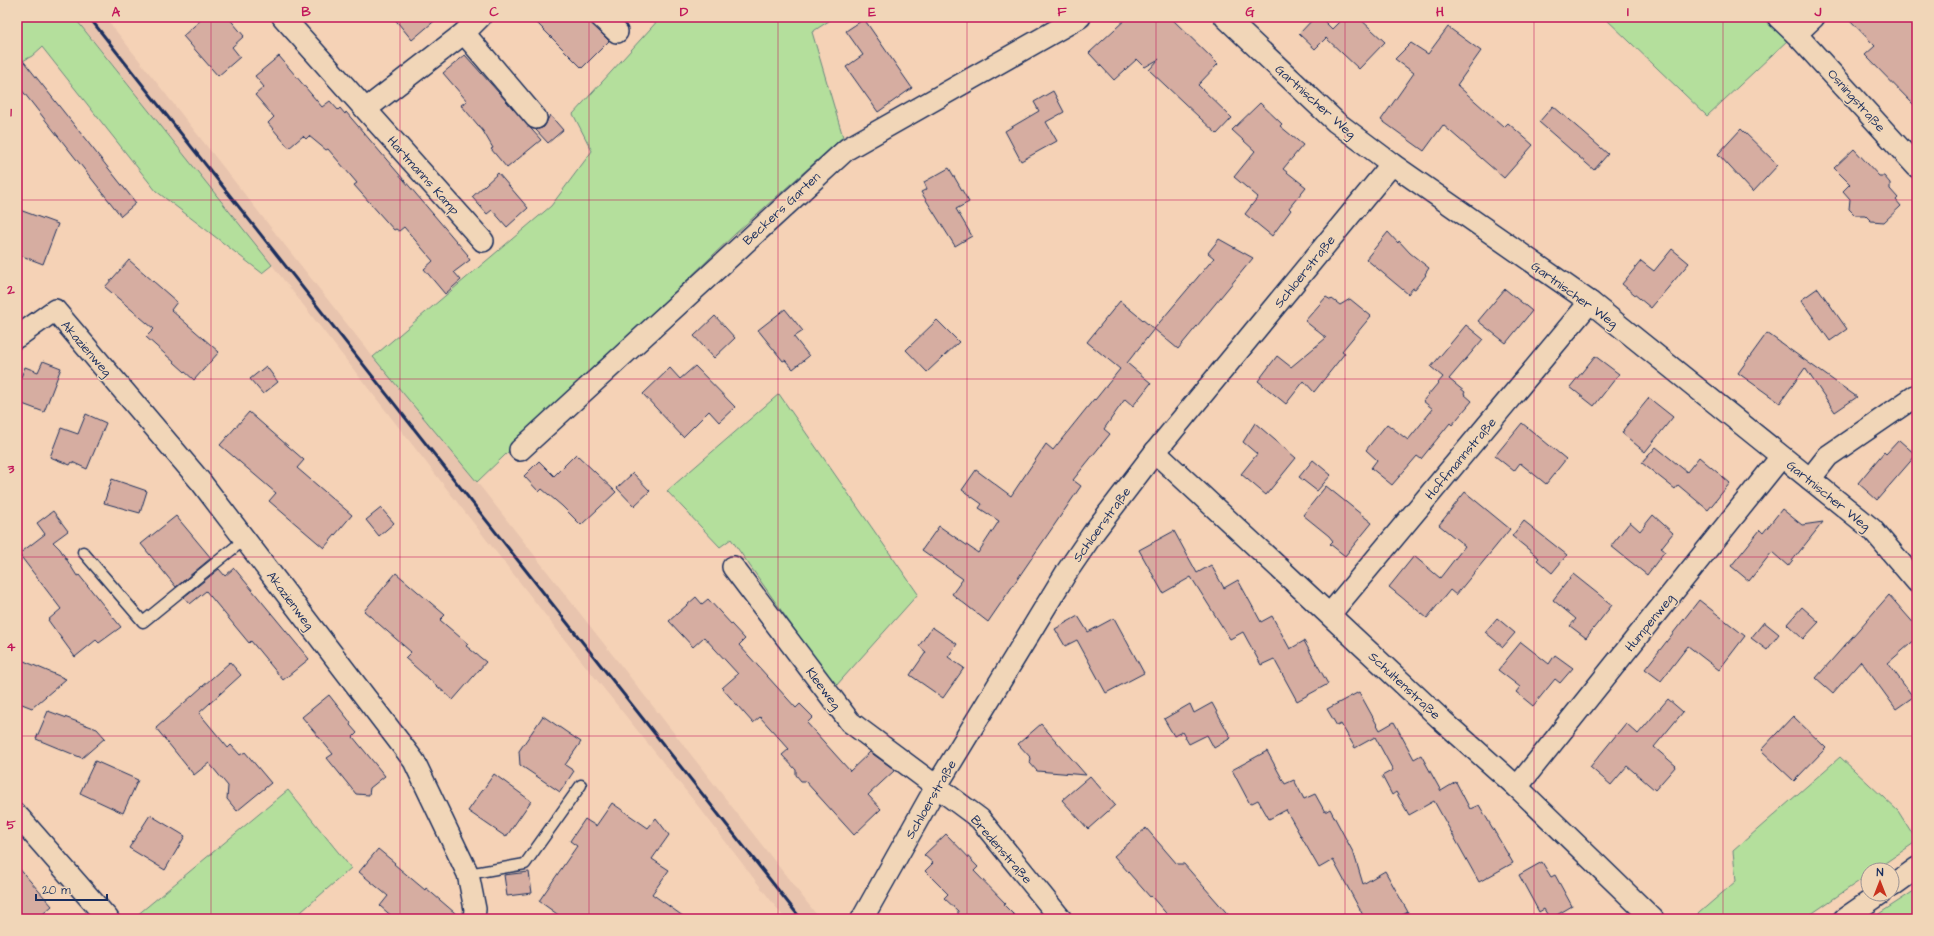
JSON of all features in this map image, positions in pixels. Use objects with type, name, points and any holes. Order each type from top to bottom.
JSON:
[{"type":"street","name":"Hartmanns Kamp","points":[[283,17],[482,240]]},
{"type":"street","points":[[366,109],[464,34],[480,17]]},
{"type":"street","points":[[601,17],[617,32]]},
{"type":"street","name":"Beckers Garten","points":[[520,450],[847,148],[1080,17]]},
{"type":"street","name":"Gartnischer Weg","points":[[1225,17],[1336,122],[1392,164],[1590,302],[1872,529],[1917,582]]},
{"type":"street","name":"Osningstraße","points":[[1778,17],[1796,34],[1917,167]]},
{"type":"street","points":[[1796,34],[1814,17]]},
{"type":"street","points":[[464,34],[536,118]]},
{"type":"street","name":"Schloerstraße","points":[[862,919],[936,787],[1066,573],[1094,532],[1155,452],[1392,164]]},
{"type":"street","name":"Hoffmannstraße","points":[[1330,614],[1590,302]]},
{"type":"street","name":"Akazienweg","points":[[17,337],[54,310],[201,482],[414,761],[468,874],[475,909],[474,919]]},
{"type":"street","points":[[1810,479],[1828,456],[1917,394]]},
{"type":"street","name":"Schultenstraße","points":[[1155,452],[1443,721],[1517,787],[1653,919]]},
{"type":"street","name":"Humpenweg","points":[[1517,787],[1781,457]]},
{"type":"street","name":"Kleeweg","points":[[733,567],[850,722],[936,787]]},
{"type":"street","name":"Bredenstraße","points":[[936,787],[980,819],[1061,919]]},
{"type":"street","points":[[17,815],[108,919]]},
{"type":"street","points":[[1900,880],[1917,868]]},
{"type":"street","points":[[1844,919],[1868,902]]},
{"type":"lane","points":[[83,552],[143,622],[244,539]]},
{"type":"lane","points":[[468,874],[525,864],[581,785]]},
{"type":"shaded area","points":[[75,17],[105,17],[373,357],[477,482],[820,919],[785,919],[702,811],[564,639],[272,265]]},
{"type":"green space","points":[[17,17],[74,17],[272,265],[262,273],[156,191],[42,47],[32,56],[17,64]]},
{"type":"green space","points":[[661,17],[835,17],[812,32],[843,137],[735,234],[477,482],[373,357],[551,206],[592,151],[573,114]]},
{"type":"green space","points":[[1604,17],[1761,17],[1788,40],[1707,116]]},
{"type":"green space","points":[[779,394],[918,594],[835,687],[731,539],[720,547],[667,491]]},
{"type":"green space","points":[[1840,757],[1898,811],[1917,841],[1887,862],[1860,862],[1860,880],[1804,919],[1692,919],[1736,881],[1733,851]]},
{"type":"green space","points":[[288,790],[351,868],[293,919],[139,919],[136,916]]},
{"type":"green space","points":[[1917,889],[1917,919],[1871,919],[1897,902],[1900,902],[1900,900]]},
{"type":"building","points":[[204,17],[228,17],[244,36],[232,47],[240,57],[218,76],[183,36]]},
{"type":"building","points":[[393,17],[439,17],[412,40]]},
{"type":"building","points":[[531,17],[589,17],[593,25],[609,41],[582,68]]},
{"type":"building","points":[[1128,17],[1170,17],[1218,64],[1198,85],[1232,118],[1217,134],[1149,70],[1159,59],[1145,67],[1137,59],[1114,80],[1089,53]]},
{"type":"building","points":[[1315,17],[1320,17],[1332,29],[1344,17],[1358,17],[1385,42],[1359,69],[1326,38],[1315,49],[1299,34]]},
{"type":"building","points":[[1847,17],[1917,17],[1917,108],[1865,55],[1875,46]]},
{"type":"building","points":[[864,19],[912,88],[878,112],[846,67],[863,55],[846,31]]},
{"type":"building","points":[[1448,27],[1481,51],[1457,85],[1504,127],[1508,123],[1533,145],[1504,178],[1443,125],[1424,151],[1381,120],[1414,73],[1395,59],[1411,43],[1428,54]]},
{"type":"building","points":[[17,53],[136,203],[121,216],[17,84]]},
{"type":"building","points":[[465,55],[541,140],[507,168],[491,149],[493,148],[483,131],[461,105],[467,101],[443,73]]},
{"type":"building","points":[[279,56],[322,107],[330,101],[338,110],[340,108],[345,114],[346,112],[468,255],[467,256],[470,260],[454,272],[461,280],[445,294],[424,269],[433,261],[404,227],[399,231],[396,229],[394,230],[354,185],[357,183],[328,149],[326,150],[309,136],[306,139],[303,136],[289,148],[268,123],[274,117],[255,95],[264,87],[255,76]]},
{"type":"building","points":[[1053,91],[1064,112],[1046,122],[1057,141],[1021,161],[1005,131],[1039,111],[1034,102]]},
{"type":"building","points":[[1260,103],[1282,124],[1280,126],[1303,145],[1283,169],[1306,187],[1289,208],[1291,210],[1272,236],[1245,214],[1258,197],[1234,177],[1255,151],[1232,130]]},
{"type":"building","points":[[1553,106],[1608,154],[1594,170],[1539,122]]},
{"type":"building","points":[[550,115],[563,130],[548,143],[536,130],[544,127]]},
{"type":"building","points":[[1741,129],[1778,165],[1753,192],[1718,154]]},
{"type":"building","points":[[1854,149],[1879,176],[1884,176],[1890,183],[1890,189],[1898,198],[1896,200],[1901,206],[1884,222],[1871,221],[1865,215],[1855,215],[1849,209],[1850,199],[1843,191],[1850,184],[1834,168]]},
{"type":"building","points":[[949,168],[969,202],[956,209],[972,236],[955,246],[921,192],[927,189],[924,182]]},
{"type":"building","points":[[498,173],[528,208],[507,227],[492,210],[487,214],[472,197]]},
{"type":"building","points":[[17,209],[58,224],[43,264],[17,254]]},
{"type":"building","points":[[1388,232],[1398,243],[1399,241],[1410,253],[1429,268],[1425,274],[1426,275],[1415,289],[1413,288],[1408,294],[1366,259]]},
{"type":"building","points":[[1219,239],[1253,258],[1178,349],[1154,329],[1214,258],[1208,253]]},
{"type":"building","points":[[1672,249],[1689,263],[1651,308],[1622,284],[1641,261],[1654,271]]},
{"type":"building","points":[[129,260],[177,302],[171,310],[219,352],[194,380],[146,337],[154,329],[105,287]]},
{"type":"building","points":[[1818,288],[1847,329],[1830,341],[1801,300]]},
{"type":"building","points":[[1505,289],[1532,311],[1506,343],[1478,321]]},
{"type":"building","points":[[1326,297],[1331,300],[1332,299],[1340,305],[1350,299],[1371,316],[1342,351],[1345,353],[1314,392],[1304,381],[1286,404],[1258,381],[1277,356],[1291,367],[1326,338],[1305,321]]},
{"type":"building","points":[[1120,301],[1154,329],[1127,363],[1151,383],[1133,406],[1125,399],[1104,429],[1110,434],[1073,480],[1081,486],[988,622],[952,594],[963,579],[922,550],[939,526],[978,553],[999,521],[979,508],[982,504],[962,490],[976,470],[1011,496],[1046,444],[1053,450],[1094,399],[1095,400],[1120,369],[1087,342]]},
{"type":"building","points":[[785,309],[803,331],[794,337],[809,356],[793,369],[785,360],[783,361],[758,330]]},
{"type":"building","points":[[715,316],[735,338],[714,358],[694,336]]},
{"type":"building","points":[[937,320],[959,342],[927,372],[906,350]]},
{"type":"building","points":[[1466,325],[1483,339],[1449,379],[1465,392],[1464,394],[1472,401],[1452,425],[1450,423],[1421,459],[1417,456],[1392,485],[1371,468],[1377,460],[1366,450],[1387,424],[1408,440],[1433,409],[1423,401],[1443,377],[1431,367]]},
{"type":"building","points":[[1767,333],[1857,397],[1835,412],[1805,368],[1780,403],[1738,373]]},
{"type":"building","points":[[1595,356],[1619,374],[1594,406],[1570,387]]},
{"type":"building","points":[[43,361],[61,368],[44,412],[17,402],[17,375],[21,377],[25,367],[38,372]]},
{"type":"building","points":[[266,366],[278,382],[263,394],[250,379]]},
{"type":"building","points":[[695,366],[735,407],[719,422],[709,411],[683,437],[643,394],[670,368],[680,379]]},
{"type":"building","points":[[1649,398],[1673,417],[1645,452],[1622,433]]},
{"type":"building","points":[[249,412],[304,460],[297,468],[352,515],[324,548],[269,501],[276,493],[220,445]]},
{"type":"building","points":[[86,414],[106,423],[87,469],[72,462],[70,465],[50,457],[61,428],[78,434]]},
{"type":"building","points":[[1255,423],[1296,458],[1266,495],[1241,474],[1257,454],[1243,442]]},
{"type":"building","points":[[1522,423],[1566,459],[1546,484],[1520,463],[1514,471],[1495,456]]},
{"type":"building","points":[[1899,440],[1916,455],[1877,500],[1858,483],[1884,452],[1886,454]]},
{"type":"building","points":[[1656,447],[1687,472],[1699,457],[1730,483],[1708,510],[1678,485],[1675,489],[1642,463]]},
{"type":"building","points":[[576,454],[616,492],[581,525],[542,489],[539,492],[524,476],[539,461],[554,476]]},
{"type":"building","points":[[1313,460],[1331,475],[1317,491],[1299,477]]},
{"type":"building","points":[[633,473],[650,491],[634,506],[617,488]]},
{"type":"building","points":[[112,479],[147,491],[140,513],[104,503]]},
{"type":"building","points":[[1326,486],[1372,523],[1345,556],[1330,544],[1333,541],[1329,536],[1303,515]]},
{"type":"building","points":[[1465,492],[1510,529],[1456,595],[1450,590],[1427,618],[1389,587],[1414,556],[1440,578],[1465,546],[1439,525]]},
{"type":"building","points":[[381,508],[394,523],[379,536],[366,520]]},
{"type":"building","points":[[1782,509],[1802,525],[1823,522],[1788,566],[1772,552],[1749,581],[1731,566],[1760,530],[1763,533]]},
{"type":"building","points":[[53,511],[68,531],[53,542],[60,549],[77,576],[79,575],[121,627],[99,643],[96,640],[75,657],[48,620],[61,609],[19,554],[45,534],[37,523]]},
{"type":"building","points":[[1653,515],[1673,533],[1661,548],[1665,551],[1647,575],[1611,546],[1630,522],[1640,531]]},
{"type":"building","points":[[176,516],[211,558],[176,587],[141,544]]},
{"type":"building","points":[[1524,521],[1567,555],[1552,573],[1537,560],[1539,558],[1512,536]]},
{"type":"building","points":[[1174,531],[1197,573],[1211,565],[1224,588],[1238,580],[1261,622],[1272,616],[1290,649],[1304,641],[1328,684],[1297,701],[1274,659],[1261,665],[1243,632],[1230,639],[1191,577],[1163,593],[1139,550]]},
{"type":"building","points":[[234,568],[309,659],[283,680],[251,641],[249,643],[206,591],[190,604],[184,597],[219,569],[225,576]]},
{"type":"building","points":[[396,573],[445,615],[440,620],[468,644],[466,646],[486,662],[453,700],[405,658],[411,652],[364,611]]},
{"type":"building","points":[[1573,574],[1612,605],[1586,638],[1570,626],[1576,619],[1553,600]]},
{"type":"building","points":[[1889,595],[1917,627],[1917,638],[1888,663],[1913,697],[1896,709],[1861,661],[1833,693],[1816,678]]},
{"type":"building","points":[[696,597],[702,604],[708,599],[745,639],[739,645],[796,708],[800,704],[813,717],[807,723],[850,771],[870,752],[895,770],[868,795],[881,809],[854,835],[805,781],[801,781],[796,775],[796,770],[782,755],[789,749],[760,717],[753,723],[722,688],[738,674],[704,637],[693,647],[669,621]]},
{"type":"building","points":[[1699,600],[1745,636],[1719,670],[1688,646],[1661,681],[1645,669]]},
{"type":"building","points":[[1802,607],[1819,622],[1803,639],[1787,624]]},
{"type":"building","points":[[1078,616],[1088,632],[1114,618],[1144,673],[1106,693],[1077,640],[1065,646],[1055,629]]},
{"type":"building","points":[[1497,618],[1515,633],[1503,647],[1485,632]]},
{"type":"building","points":[[1764,622],[1779,634],[1767,650],[1751,638]]},
{"type":"building","points":[[932,627],[957,644],[948,657],[964,668],[943,698],[910,675],[926,652],[919,646]]},
{"type":"building","points":[[1521,642],[1549,664],[1555,655],[1573,668],[1560,683],[1555,679],[1533,706],[1516,692],[1520,687],[1498,670]]},
{"type":"building","points":[[17,658],[66,679],[32,708],[17,702]]},
{"type":"building","points":[[230,662],[241,675],[199,713],[228,748],[231,745],[240,755],[245,752],[271,783],[237,811],[227,799],[228,786],[209,763],[194,775],[156,728]]},
{"type":"building","points":[[1359,692],[1380,730],[1394,722],[1414,759],[1421,755],[1441,791],[1456,782],[1470,809],[1479,805],[1513,863],[1479,882],[1434,801],[1409,815],[1396,792],[1392,795],[1382,776],[1393,770],[1375,737],[1355,748],[1341,724],[1337,726],[1327,709]]},
{"type":"building","points":[[329,695],[357,733],[353,737],[385,776],[370,788],[369,795],[356,794],[327,758],[333,754],[302,717]]},
{"type":"building","points":[[1668,699],[1683,712],[1654,747],[1676,766],[1655,790],[1627,766],[1611,785],[1590,767],[1626,723],[1638,734]]},
{"type":"building","points":[[1212,703],[1231,738],[1214,748],[1207,735],[1189,744],[1182,732],[1174,736],[1164,719],[1190,704],[1194,713]]},
{"type":"building","points":[[48,711],[97,729],[105,738],[82,758],[36,739]]},
{"type":"building","points":[[543,716],[581,742],[565,765],[574,771],[560,792],[520,765],[519,751]]},
{"type":"building","points":[[1793,716],[1826,748],[1794,781],[1761,750]]},
{"type":"building","points":[[1041,724],[1086,775],[1037,771],[1030,763],[1031,758],[1018,744]]},
{"type":"building","points":[[1267,751],[1285,784],[1294,780],[1304,799],[1315,794],[1325,812],[1330,809],[1354,854],[1363,884],[1385,871],[1408,912],[1395,919],[1365,919],[1333,860],[1319,868],[1286,810],[1269,819],[1258,800],[1250,804],[1232,770]]},
{"type":"building","points":[[95,761],[138,780],[123,813],[80,793]]},
{"type":"building","points":[[494,774],[531,801],[506,837],[468,811]]},
{"type":"building","points":[[1090,776],[1115,805],[1088,829],[1062,800]]},
{"type":"building","points":[[612,803],[648,828],[656,818],[669,835],[652,859],[669,870],[652,894],[687,919],[564,919],[539,901],[577,846],[570,841],[585,819],[596,826]]},
{"type":"building","points":[[150,815],[185,836],[165,870],[129,848]]},
{"type":"building","points":[[1146,828],[1177,864],[1184,864],[1232,919],[1171,919],[1151,896],[1150,897],[1114,856]]},
{"type":"building","points":[[946,834],[978,867],[974,871],[1006,904],[1004,905],[1018,919],[958,919],[958,911],[944,898],[948,894],[925,871],[933,863],[924,855]]},
{"type":"building","points":[[378,849],[425,890],[426,888],[462,919],[395,919],[380,906],[388,896],[359,872]]},
{"type":"building","points":[[1542,862],[1551,877],[1555,875],[1572,906],[1550,919],[1544,909],[1539,912],[1519,875]]},
{"type":"building","points":[[17,866],[52,906],[37,919],[17,919]]},
{"type":"building","points":[[529,872],[532,893],[507,896],[504,875]]},
{"type":"railway","points":[[89,17],[801,919]]}]
